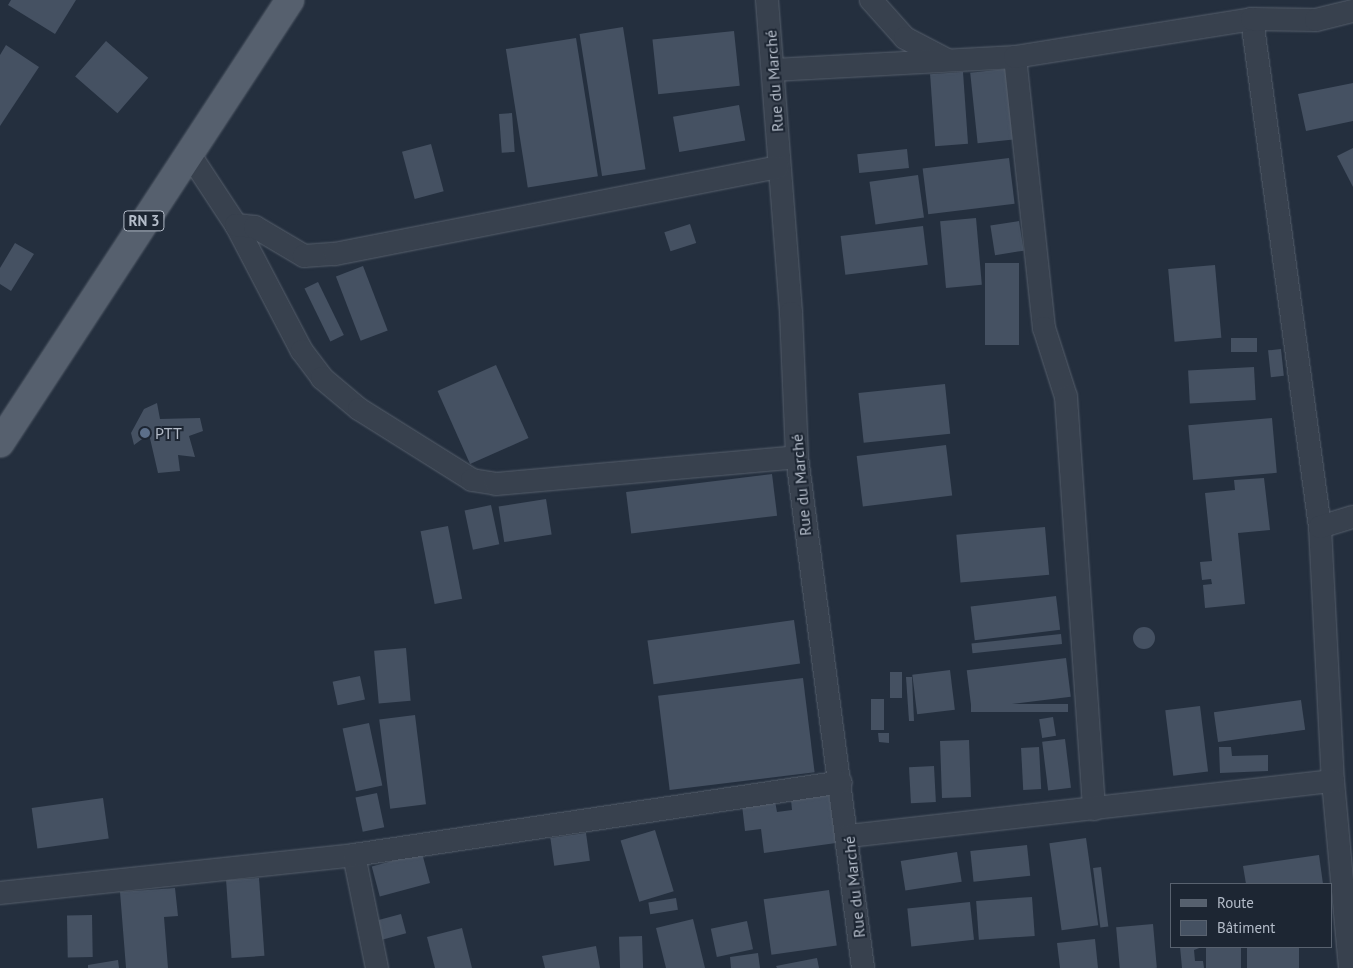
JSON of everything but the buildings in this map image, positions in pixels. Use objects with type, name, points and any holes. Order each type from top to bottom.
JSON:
[{"type":"main road","name":"RN 3","points":[[0,443],[188,152],[290,0]]},
{"type":"street","name":"Rue du Marché","points":[[767,0],[775,70],[778,167],[797,457],[849,836],[863,968]]},
{"type":"street","points":[[871,0],[905,38],[948,60]]},
{"type":"street","points":[[775,70],[1016,57],[1252,19],[1316,20],[1353,11]]},
{"type":"street","points":[[1252,19],[1320,527],[1333,782],[1350,968]]},
{"type":"street","points":[[1016,57],[1044,328],[1066,397],[1094,809]]},
{"type":"street","points":[[188,152],[236,225],[302,351],[322,378],[359,409],[472,480],[496,484],[797,457]]},
{"type":"street","points":[[236,225],[255,226],[304,256],[335,254],[778,167]]},
{"type":"street","points":[[1320,527],[1353,518]]},
{"type":"street","points":[[0,893],[354,855],[842,782]]},
{"type":"street","points":[[849,836],[1333,782]]},
{"type":"street","points":[[354,855],[377,968]]},
{"type":"place","name":"PTT","points":[[145,433]]}]
